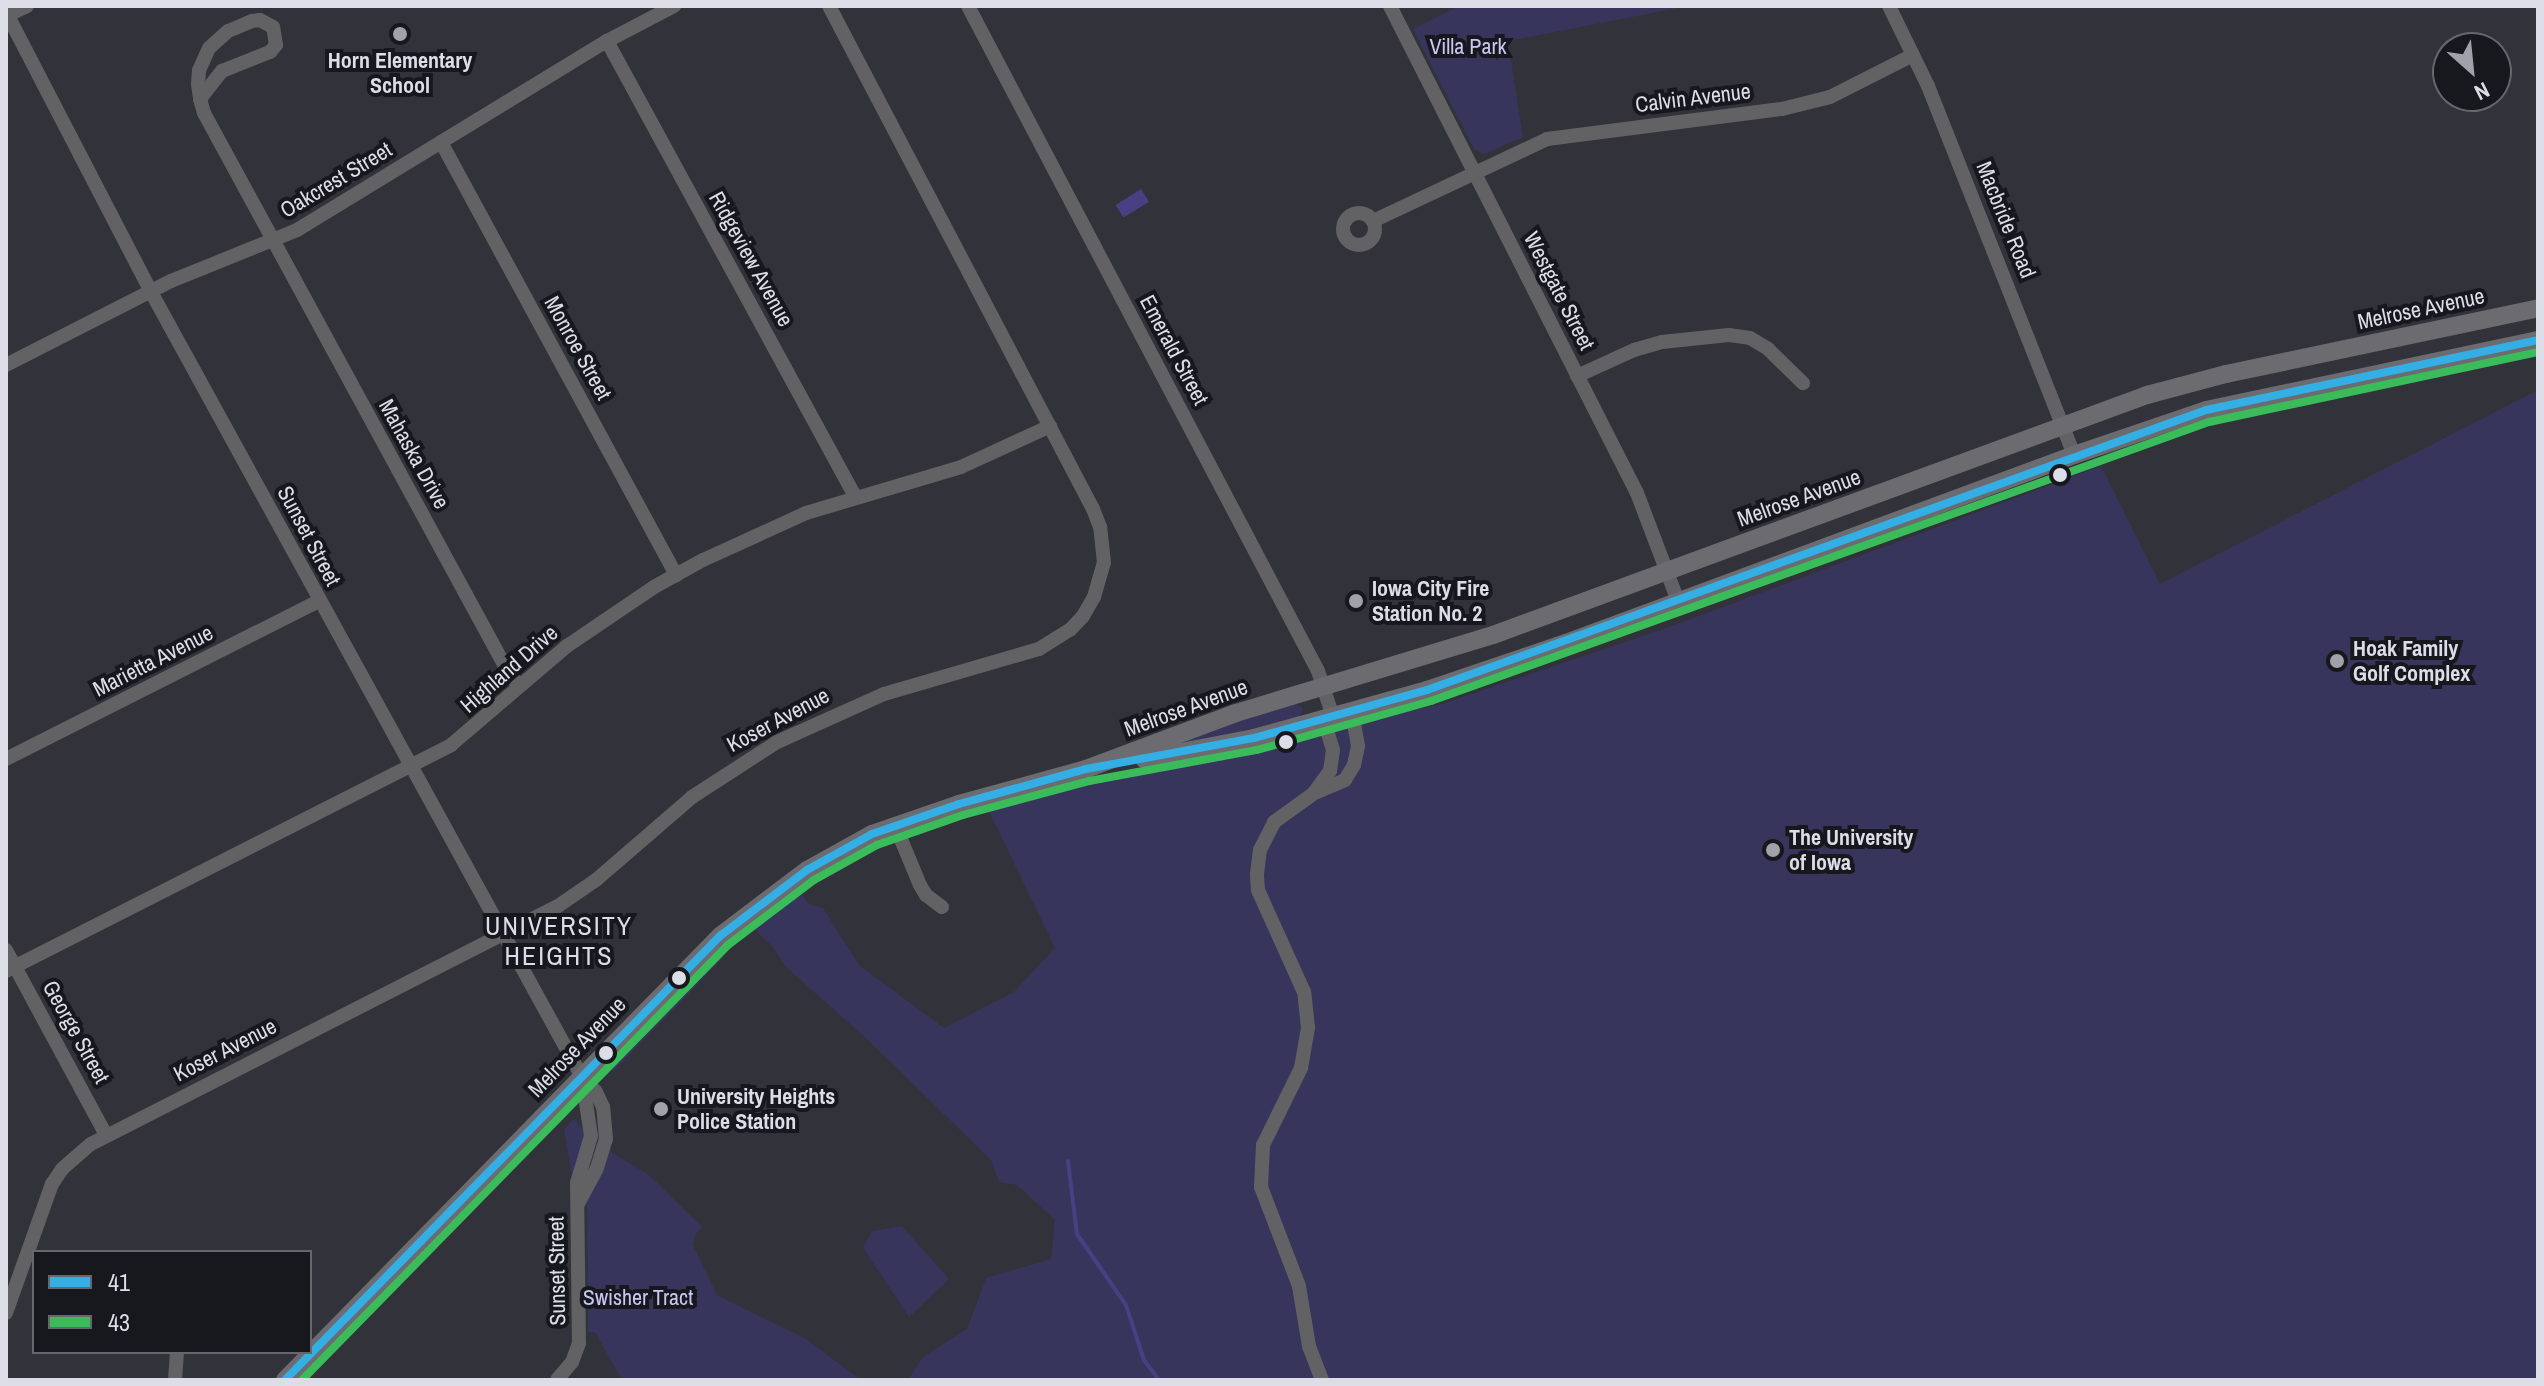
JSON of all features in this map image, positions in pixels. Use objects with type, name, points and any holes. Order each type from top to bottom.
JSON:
[{"type":"main road","name":"Melrose Avenue","points":[[312,1352],[689,966],[759,903],[834,854],[895,825],[1086,769],[1236,713],[1493,635],[2147,395],[2226,374],[2538,308]]},
{"type":"main road","name":"Melrose Avenue","points":[[1086,769],[1229,743],[1352,712],[1553,647],[2074,455],[2206,410],[2538,340]]},
{"type":"main road","name":"Melrose Avenue","points":[[285,1380],[310,1354]]},
{"type":"street","points":[[7,15],[27,6]]},
{"type":"street","name":"Oakcrest Street","points":[[6,365],[150,290],[273,241],[320,217],[607,41],[674,6]]},
{"type":"street","name":"Koser Avenue","points":[[6,1313],[52,1184],[78,1153],[106,1135],[503,935],[579,893],[692,797],[777,742],[855,704],[1039,649],[1070,630],[1094,597],[1104,563],[1103,544],[1093,509],[829,6]]},
{"type":"street","name":"Emerald Street","points":[[968,6],[1324,687],[1333,761],[1324,783],[1313,794]]},
{"type":"street","name":"Westgate Street","points":[[1390,6],[1637,493],[1678,601]]},
{"type":"street","name":"Macbride Road","points":[[1889,6],[1978,207],[2074,455]]},
{"type":"street","name":"Sunset Street","points":[[7,15],[150,290],[582,1077],[591,1136],[579,1174],[579,1343],[572,1362],[557,1380]]},
{"type":"street","points":[[260,20],[273,27],[276,45],[270,52],[222,71],[200,99],[199,70],[218,39],[260,20]]},
{"type":"street","name":"Ridgeview Avenue","points":[[607,41],[856,498]]},
{"type":"street","name":"Calvin Avenue","points":[[1373,221],[1525,147],[1569,134],[1729,117],[1806,103],[1868,80],[1913,55]]},
{"type":"street","name":"Mahaska Drive","points":[[200,99],[210,127],[507,670],[519,686]]},
{"type":"street","name":"Monroe Street","points":[[441,142],[676,575]]},
{"type":"street","points":[[1577,376],[1634,350],[1662,342],[1729,335],[1750,338],[1768,349],[1803,383]]},
{"type":"street","name":"Highland Drive","points":[[10,968],[410,766],[469,732],[519,686],[590,630],[676,575],[770,528],[856,498],[961,467],[1050,426]]},
{"type":"street","name":"Marietta Avenue","points":[[6,759],[319,601]]},
{"type":"street","points":[[1322,1380],[1309,1346],[1299,1286],[1261,1187],[1263,1145],[1272,1120],[1301,1068],[1308,1028],[1304,992],[1258,890],[1259,859],[1265,835],[1274,822],[1313,794],[1345,780],[1354,765],[1358,746],[1352,712]]},
{"type":"street","points":[[895,825],[926,895],[942,907]]},
{"type":"street","name":"George Street","points":[[6,950],[10,968],[106,1135]]},
{"type":"street","points":[[175,1380],[177,1354]]},
{"type":"green space","name":"Villa Park","points":[[1459,6],[1688,6],[1508,41],[1523,137],[1484,154],[1474,149],[1413,29]]},
{"type":"green space","name":"The University of Iowa","points":[[2538,390],[2538,1380],[908,1380],[923,1357],[967,1329],[986,1278],[1051,1259],[1055,1220],[1017,1185],[999,1182],[991,1160],[867,1039],[786,967],[774,948],[753,928],[742,940],[746,929],[840,861],[876,842],[886,842],[800,892],[809,904],[823,908],[859,965],[944,1028],[1014,992],[1055,948],[989,811],[915,831],[923,824],[1080,781],[1442,704],[1669,627],[2101,466],[2160,584]]},
{"type":"green space","points":[[1295,703],[1303,708],[1299,718],[1176,745],[1174,741]]},
{"type":"green space","points":[[724,957],[613,1072],[610,1067],[637,1032],[712,961]]},
{"type":"green space","points":[[574,1119],[586,1132],[572,1177],[564,1129]]},
{"type":"green space","name":"Swisher Tract","points":[[610,1147],[611,1152],[649,1175],[702,1227],[695,1235],[693,1245],[717,1295],[806,1339],[861,1380],[622,1380],[595,1332],[588,1332],[587,1203]]},
{"type":"green space","points":[[902,1226],[949,1279],[909,1317],[863,1248],[872,1231]]},
{"type":"shaded area","points":[[1141,189],[1149,202],[1124,218],[1116,205]]},
{"type":"waterway","points":[[1068,1161],[1077,1234],[1126,1305],[1144,1360],[1159,1380]]},
{"type":"transit line","name":"41","points":[[312,1352],[720,936],[807,870],[872,834],[959,804],[1086,769],[1254,738],[1427,690],[2206,410],[2538,340]]},
{"type":"transit line","name":"43","points":[[302,1380],[728,945],[814,880],[877,845],[963,815],[1089,781],[1257,750],[1431,701],[2209,422],[2538,352]]},
{"type":"transit line","name":"41","points":[[285,1380],[310,1354]]},
{"type":"place","name":"Horn Elementary School","points":[[400,34]]},
{"type":"place","name":"Iowa City Fire Station No. 2","points":[[1356,601]]},
{"type":"place","name":"Hoak Family Golf Complex","points":[[2337,661]]},
{"type":"place","name":"The University of Iowa","points":[[1773,850]]},
{"type":"place","name":"University Heights Police Station","points":[[661,1109]]},
{"type":"district","name":"UNIVERSITY HEIGHTS","points":[[559,941]]}]
